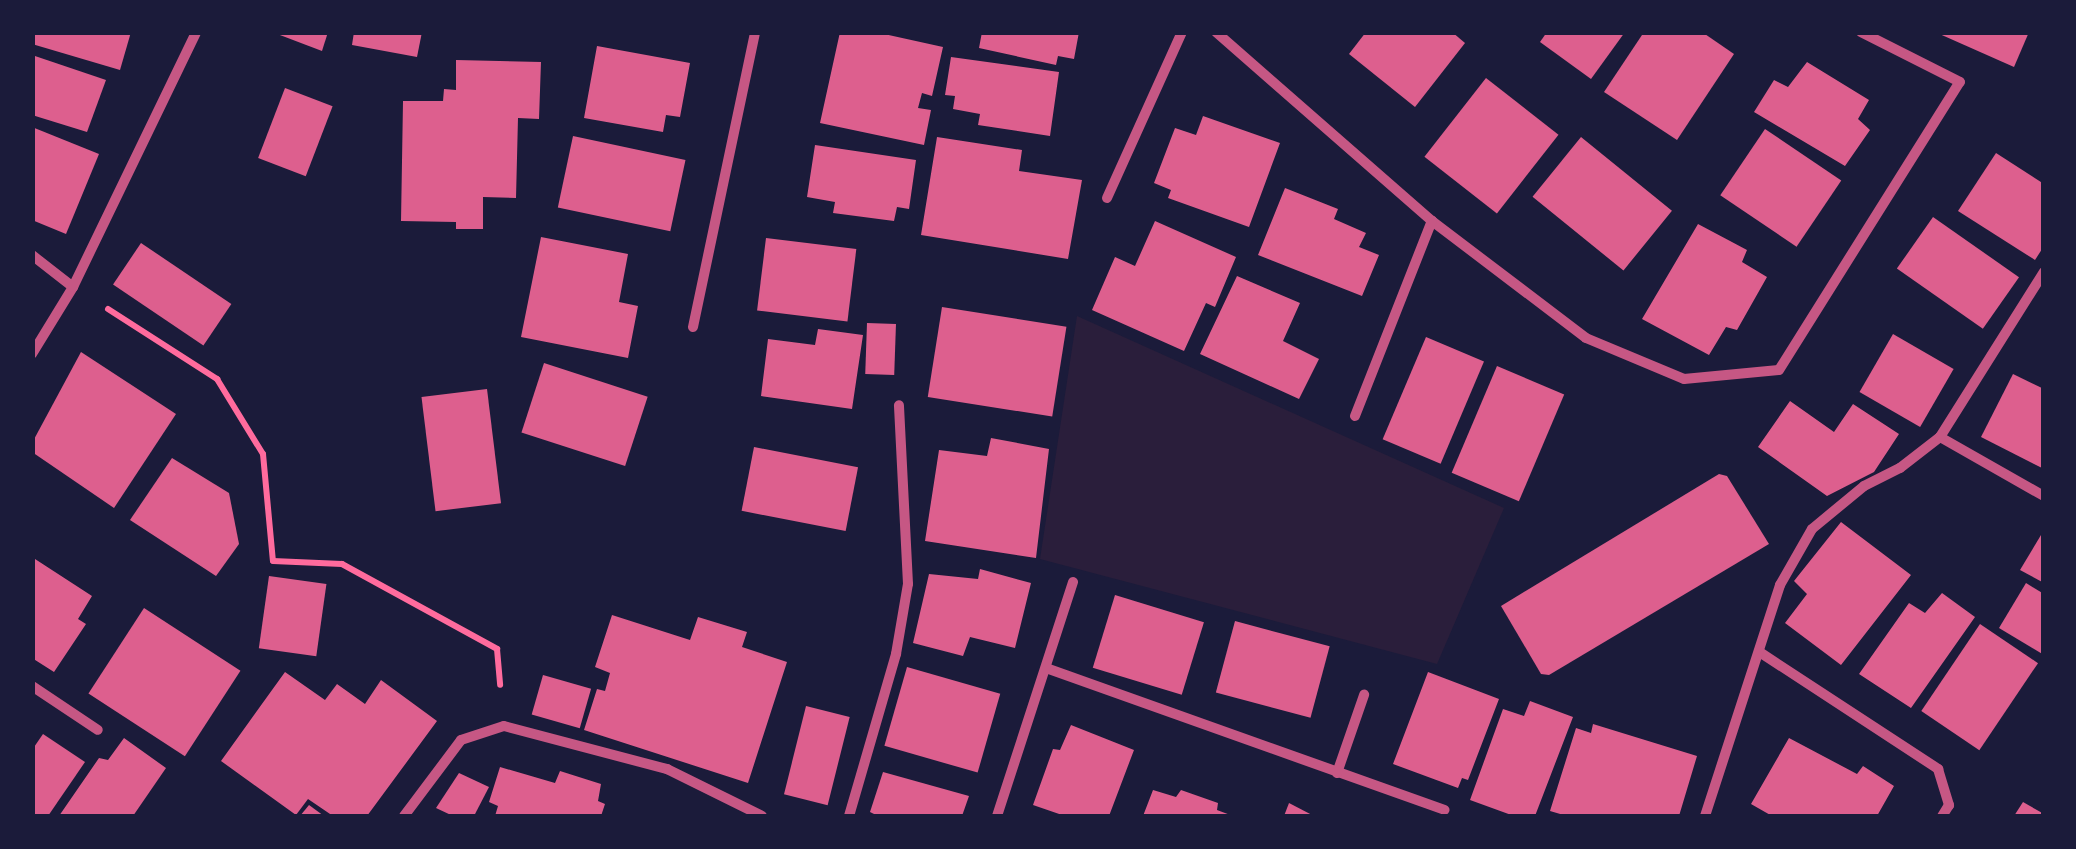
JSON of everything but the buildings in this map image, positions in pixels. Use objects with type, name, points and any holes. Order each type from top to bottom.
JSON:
[{"type":"street","points":[[32,354],[73,287],[196,32]]},
{"type":"street","points":[[693,327],[756,32]]},
{"type":"street","points":[[1107,198],[1182,32]]},
{"type":"street","points":[[1216,32],[1432,221],[1586,338],[1684,378],[1778,370],[1960,82],[1861,32]]},
{"type":"street","points":[[1355,416],[1432,221]]},
{"type":"street","points":[[32,254],[73,287]]},
{"type":"street","points":[[1705,816],[1780,585],[1812,529],[1864,486],[1900,468],[1940,437],[2044,272]]},
{"type":"street","points":[[850,816],[896,654],[908,584],[899,405]]},
{"type":"street","points":[[1940,437],[2044,496]]},
{"type":"street","points":[[997,816],[1073,582]]},
{"type":"street","points":[[1761,653],[1938,769],[1949,804],[1942,816]]},
{"type":"street","points":[[1046,668],[1444,810]]},
{"type":"street","points":[[32,686],[98,730]]},
{"type":"street","points":[[1337,772],[1364,695]]},
{"type":"street","points":[[404,816],[461,740],[504,726],[666,769],[762,816]]},
{"type":"path","points":[[73,287],[217,379],[264,454],[273,561],[342,564],[497,649],[504,726]]},
{"type":"shaded area","points":[[1077,316],[1504,508],[1437,664],[1040,559]]}]
